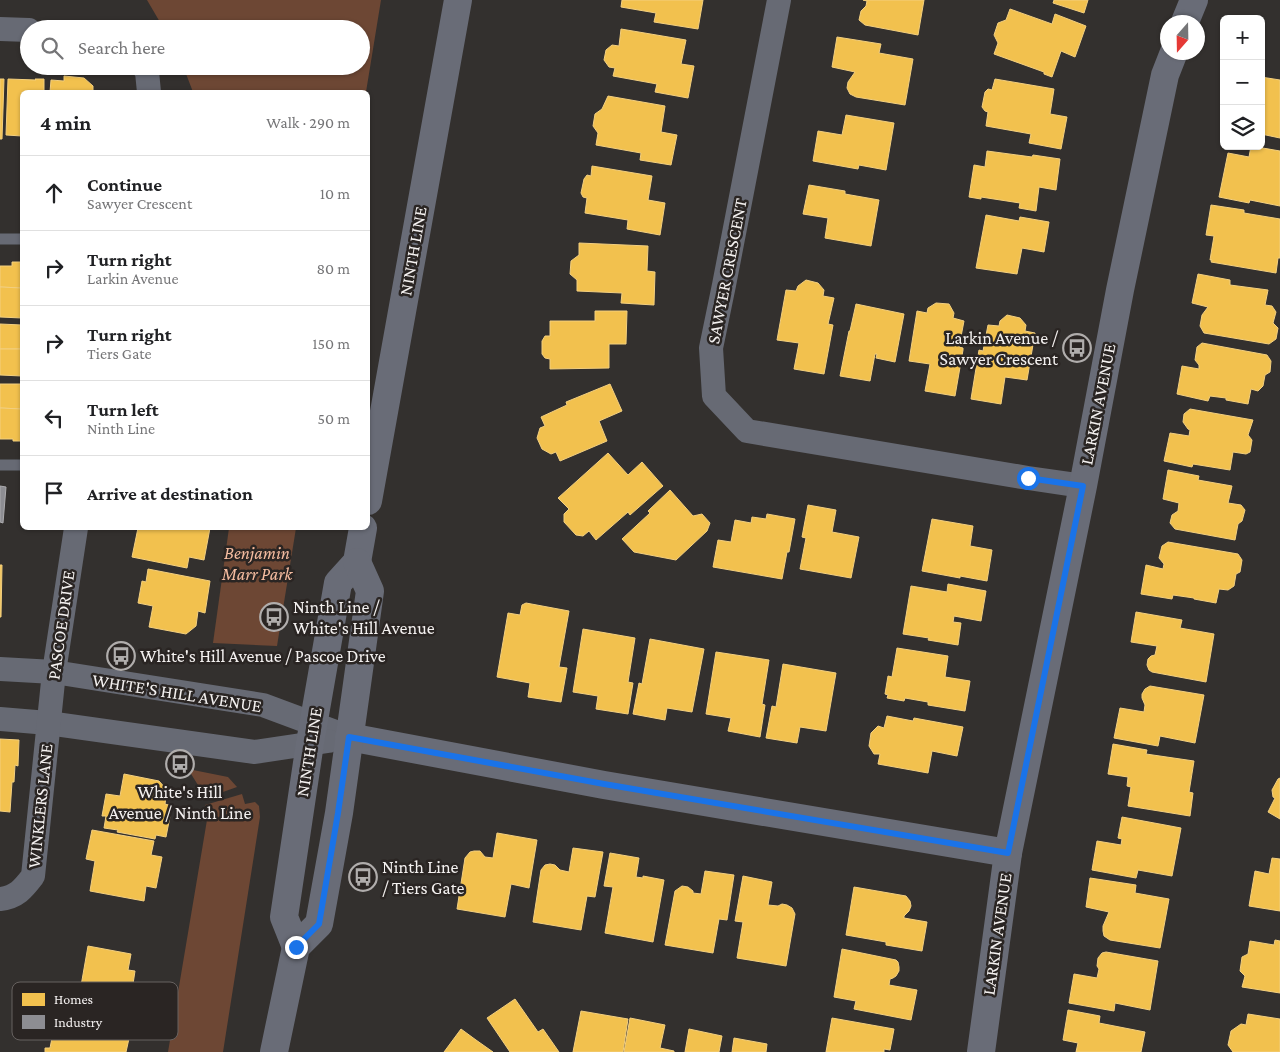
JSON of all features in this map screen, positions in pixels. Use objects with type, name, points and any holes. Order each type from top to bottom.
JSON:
[{"type":"street","name":"NINTH LINE","points":[[370,490],[458,0]]},
{"type":"street","name":"SAWYER CRESCENT","points":[[779,0],[711,348],[714,396],[747,431],[1083,486]]},
{"type":"street","points":[[1188,15],[1194,0]]},
{"type":"street","points":[[0,29],[20,30]]},
{"type":"street","name":"LARKIN AVENUE","points":[[981,1052],[1008,853],[1083,486],[1130,241],[1165,75],[1171,60]]},
{"type":"street","points":[[147,75],[149,90]]},
{"type":"street","name":"PASCOE DRIVE","points":[[48,723],[76,530]]},
{"type":"street","points":[[274,1052],[296,947],[319,924],[338,813],[370,591],[356,562],[363,530]]},
{"type":"street","name":"NINTH LINE","points":[[296,947],[284,917],[312,734],[338,582],[356,562]]},
{"type":"street","name":"WHITE'S HILL AVENUE","points":[[0,669],[54,672],[263,705],[312,734]]},
{"type":"street","name":"WHITE'S HILL AVENUE","points":[[0,719],[48,723],[255,752],[312,734],[349,737]]},
{"type":"street","name":"WINKLERS LANE","points":[[0,899],[22,891],[33,876],[48,723]]},
{"type":"street","points":[[349,737],[604,784],[1008,853]]},
{"type":"lane","points":[[0,239],[20,239]]},
{"type":"lane","points":[[0,465],[20,466]]},
{"type":"green space","points":[[147,0],[381,0],[370,67],[370,20],[159,20]]},
{"type":"green space","points":[[186,75],[369,75],[366,90],[192,90]]},
{"type":"green space","name":"Benjamin Marr Park","points":[[229,530],[296,530],[277,646],[213,643]]},
{"type":"green space","points":[[188,769],[228,777],[237,787],[206,798]]},
{"type":"green space","points":[[242,794],[245,804],[255,802],[259,806],[260,817],[223,1052],[168,1052],[170,1040],[178,1040],[178,992],[208,814],[205,805]]},
{"type":"building: Homes","points":[[622,0],[703,0],[698,29],[654,22],[656,13],[621,7]]},
{"type":"building: Homes","points":[[863,0],[924,0],[918,35],[865,25],[859,20],[861,11],[866,6],[867,1]]},
{"type":"building: Homes","points":[[1054,0],[1088,0],[1084,13],[1053,3]]},
{"type":"building: Homes","points":[[1010,9],[1052,24],[1055,14],[1086,26],[1075,57],[1061,51],[1052,77],[1044,74],[1044,72],[994,54],[998,43],[994,35],[998,23],[1006,20]]},
{"type":"building: Homes","points":[[621,29],[686,40],[681,64],[694,66],[688,98],[655,92],[657,84],[613,76],[615,68],[609,67],[604,60],[606,50],[612,45],[619,46]]},
{"type":"building: Homes","points":[[837,37],[881,44],[879,53],[913,59],[905,105],[856,97],[850,94],[847,88],[848,82],[855,72],[832,67]]},
{"type":"building: Homes","points":[[64,76],[84,78],[93,86],[93,90],[50,90],[51,80],[64,81]]},
{"type":"building: Homes","points":[[1265,78],[1280,80],[1280,138],[1265,135]]},
{"type":"building: Homes","points":[[0,79],[4,79],[2,139],[0,139]]},
{"type":"building: Homes","points":[[8,79],[44,79],[44,90],[20,90],[20,136],[6,135]]},
{"type":"building: Homes","points":[[995,79],[1054,89],[1050,114],[1067,117],[1061,149],[1029,143],[1031,134],[986,126],[988,112],[982,107],[985,92],[988,89],[992,90]]},
{"type":"building: Homes","points":[[608,96],[665,106],[661,132],[677,135],[671,165],[640,160],[641,153],[596,145],[598,133],[593,126],[595,114],[602,109]]},
{"type":"building: Homes","points":[[846,115],[894,123],[886,170],[859,165],[858,169],[813,161],[818,131],[842,135]]},
{"type":"building: Homes","points":[[1265,148],[1280,151],[1280,206],[1250,200],[1249,203],[1219,197],[1228,153],[1249,157],[1250,150],[1265,150]]},
{"type":"building: Homes","points":[[987,151],[1060,159],[1056,190],[1039,187],[1036,211],[1019,208],[1020,203],[969,197],[974,165],[985,167]]},
{"type":"building: Homes","points":[[592,166],[652,176],[648,200],[665,203],[660,235],[627,229],[628,220],[585,213],[587,198],[583,197],[581,193],[584,179],[587,175],[591,176]]},
{"type":"building: Homes","points":[[809,185],[845,191],[845,194],[879,200],[871,246],[825,238],[828,218],[803,214]]},
{"type":"building: Homes","points":[[1211,205],[1244,210],[1244,213],[1280,219],[1280,258],[1278,258],[1276,273],[1211,262],[1214,236],[1206,235]]},
{"type":"building: Homes","points":[[986,215],[1019,221],[1020,217],[1049,222],[1044,252],[1022,248],[1017,274],[976,268]]},
{"type":"building: Homes","points":[[579,243],[648,246],[647,271],[655,272],[654,305],[621,303],[622,293],[577,291],[577,280],[570,274],[571,261],[579,255]]},
{"type":"building: Homes","points":[[12,262],[20,262],[20,288],[0,287],[0,266],[12,266]]},
{"type":"building: Homes","points":[[1198,274],[1230,280],[1230,285],[1268,290],[1265,305],[1272,306],[1276,312],[1273,323],[1278,328],[1276,339],[1269,344],[1204,333],[1200,326],[1202,315],[1208,307],[1192,303]]},
{"type":"building: Homes","points":[[806,280],[818,283],[824,290],[823,296],[834,298],[828,324],[833,325],[824,374],[794,369],[799,343],[777,340],[786,290],[796,291],[798,286]]},
{"type":"building: Homes","points":[[0,287],[20,288],[20,318],[0,317]]},
{"type":"building: Homes","points":[[936,303],[949,304],[954,313],[953,318],[964,321],[959,347],[963,348],[963,350],[955,396],[925,391],[930,364],[909,361],[917,311],[927,313],[928,308]]},
{"type":"building: Homes","points":[[856,304],[904,314],[895,362],[876,358],[877,354],[875,354],[870,381],[840,376]]},
{"type":"building: Homes","points":[[595,311],[627,311],[626,344],[609,344],[609,368],[550,369],[550,359],[545,358],[542,354],[542,341],[545,336],[550,336],[550,321],[595,321]]},
{"type":"building: Homes","points":[[1007,315],[1020,318],[1026,325],[1025,331],[1035,333],[1027,380],[1005,377],[1001,404],[971,399],[979,350],[983,351],[988,325],[999,326],[1000,321]]},
{"type":"building: Homes","points":[[0,324],[20,325],[20,349],[0,349]]},
{"type":"building: Homes","points":[[1202,343],[1267,355],[1271,361],[1270,372],[1265,375],[1263,386],[1258,391],[1251,389],[1248,404],[1226,400],[1226,398],[1210,396],[1208,401],[1177,394],[1182,366],[1199,369],[1199,365],[1195,360],[1197,347]]},
{"type":"building: Homes","points":[[0,349],[20,349],[20,376],[0,375]]},
{"type":"building: Homes","points":[[0,384],[20,384],[20,409],[0,408]]},
{"type":"building: Homes","points":[[610,384],[622,411],[599,421],[607,441],[560,461],[556,452],[551,454],[542,449],[537,438],[540,428],[545,426],[541,417],[567,405],[566,402]]},
{"type":"building: Homes","points":[[0,408],[20,409],[20,441],[0,439]]},
{"type":"building: Homes","points":[[1190,409],[1253,420],[1248,435],[1252,440],[1250,452],[1246,454],[1233,452],[1230,470],[1193,464],[1192,467],[1164,461],[1170,433],[1189,436],[1190,430],[1183,422],[1184,414]]},
{"type":"building: Homes","points":[[608,453],[628,475],[642,462],[663,486],[630,515],[628,512],[596,540],[589,531],[583,536],[576,535],[564,522],[564,514],[569,509],[558,498]]},
{"type":"building: Homes","points":[[1168,470],[1199,476],[1198,480],[1232,486],[1228,503],[1241,505],[1245,510],[1242,521],[1238,524],[1235,540],[1175,529],[1170,523],[1172,515],[1178,511],[1179,503],[1163,499]]},
{"type":"building: Homes","points":[[670,490],[693,516],[702,514],[710,523],[707,531],[676,560],[634,552],[622,539],[650,513],[648,511]]},
{"type":"building: Homes","points":[[808,505],[836,510],[832,532],[859,537],[851,578],[800,569],[806,538],[802,537]]},
{"type":"building: Homes","points":[[767,514],[795,519],[782,579],[713,567],[718,540],[731,542],[735,520],[751,523],[752,517],[766,519]]},
{"type":"building: Homes","points":[[932,519],[973,526],[970,546],[992,550],[987,581],[922,571]]},
{"type":"building: Homes","points":[[138,530],[210,530],[204,560],[189,557],[187,568],[132,557]]},
{"type":"building: Homes","points":[[1168,542],[1238,554],[1242,560],[1240,572],[1236,574],[1234,586],[1228,590],[1219,589],[1216,603],[1173,595],[1172,599],[1141,594],[1146,565],[1163,569],[1164,564],[1159,558],[1162,546]]},
{"type":"building: Homes","points":[[0,565],[2,565],[1,617],[0,617]]},
{"type":"building: Homes","points":[[148,569],[210,581],[205,613],[198,611],[196,626],[186,634],[149,627],[153,606],[138,603],[142,581],[146,582]]},
{"type":"building: Homes","points":[[948,584],[986,591],[981,621],[954,616],[953,622],[961,623],[958,645],[903,634],[911,586],[947,592]]},
{"type":"building: Homes","points":[[526,603],[569,611],[559,667],[567,668],[561,702],[528,697],[530,683],[497,677],[508,613],[520,615],[522,605]]},
{"type":"building: Homes","points":[[1136,612],[1182,620],[1180,628],[1214,634],[1206,682],[1149,670],[1147,665],[1148,659],[1155,655],[1157,646],[1131,642]]},
{"type":"building: Homes","points":[[583,629],[635,638],[628,682],[633,683],[628,714],[596,709],[598,696],[573,692]]},
{"type":"building: Homes","points":[[650,639],[704,649],[692,712],[667,708],[665,720],[633,714],[639,683],[642,684]]},
{"type":"building: Homes","points":[[897,648],[948,656],[945,677],[970,681],[965,711],[928,705],[928,702],[905,698],[904,701],[887,698],[888,695],[885,694],[888,676],[892,677]]},
{"type":"building: Homes","points":[[716,652],[769,660],[762,704],[765,705],[760,737],[728,731],[731,718],[706,714]]},
{"type":"building: Homes","points":[[783,664],[836,673],[826,731],[800,727],[797,743],[766,738],[772,706],[776,707]]},
{"type":"building: Homes","points":[[1150,686],[1204,695],[1195,743],[1160,736],[1158,746],[1114,738],[1120,708],[1144,712],[1145,705],[1142,694]]},
{"type":"building: Homes","points":[[887,716],[913,721],[914,718],[963,727],[957,756],[932,751],[928,773],[878,764],[880,754],[874,754],[869,746],[871,733],[878,726],[884,728]]},
{"type":"building: Homes","points":[[0,739],[19,740],[18,766],[15,765],[14,782],[12,782],[10,812],[0,811]]},
{"type":"building: Homes","points":[[1113,744],[1147,750],[1146,754],[1194,761],[1189,792],[1193,793],[1190,816],[1128,806],[1131,787],[1127,786],[1128,777],[1108,774]]},
{"type":"building: Homes","points":[[124,774],[159,781],[167,790],[165,804],[172,806],[166,837],[156,835],[155,839],[104,828],[106,816],[102,816],[106,794],[120,796]]},
{"type":"building: Homes","points":[[1280,778],[1280,819],[1268,812],[1275,798],[1273,797],[1272,790]]},
{"type":"building: Homes","points":[[1122,817],[1181,828],[1172,876],[1138,870],[1136,878],[1092,870],[1097,841],[1121,845],[1122,839],[1118,838]]},
{"type":"building: Homes","points":[[92,830],[154,841],[151,855],[162,857],[156,888],[146,886],[144,901],[90,891],[95,861],[86,859]]},
{"type":"building: Homes","points":[[497,833],[537,840],[529,888],[511,884],[505,917],[457,909],[465,858],[470,852],[480,851],[485,857],[493,858]]},
{"type":"building: Homes","points":[[573,848],[603,852],[595,897],[587,896],[581,930],[533,922],[541,870],[545,865],[550,864],[555,865],[560,870],[569,872]]},
{"type":"building: Homes","points":[[610,853],[639,858],[636,877],[643,878],[643,876],[664,880],[653,942],[605,933],[613,887],[604,886]]},
{"type":"building: Homes","points":[[1272,858],[1280,859],[1280,911],[1249,906],[1255,871],[1269,874]]},
{"type":"building: Homes","points":[[705,871],[734,875],[727,920],[719,919],[713,953],[665,945],[675,891],[682,886],[688,887],[693,893],[701,894]]},
{"type":"building: Homes","points":[[743,876],[772,882],[768,905],[787,905],[792,908],[795,914],[786,966],[737,958],[743,922],[735,921]]},
{"type":"building: Homes","points":[[1090,878],[1136,885],[1135,893],[1169,899],[1160,948],[1110,940],[1104,936],[1103,926],[1109,912],[1086,907]]},
{"type":"building: Homes","points":[[854,887],[906,896],[911,906],[904,918],[927,922],[922,951],[886,945],[886,942],[846,935]]},
{"type":"building: Homes","points":[[1275,940],[1280,941],[1280,993],[1242,987],[1245,976],[1240,971],[1242,957],[1248,954],[1250,941],[1274,945]]},
{"type":"building: Homes","points":[[88,946],[131,954],[128,970],[135,971],[133,982],[82,982]]},
{"type":"building: Homes","points":[[842,949],[898,962],[899,971],[896,976],[890,979],[889,985],[917,990],[911,1020],[854,1009],[856,1001],[834,997]]},
{"type":"building: Homes","points":[[1106,952],[1158,961],[1150,1010],[1115,1003],[1114,1011],[1069,1003],[1074,974],[1097,978],[1099,969],[1097,966],[1098,958],[1102,953]]},
{"type":"building: Homes","points":[[515,999],[538,1032],[543,1029],[559,1052],[510,1052],[487,1018]]},
{"type":"building: Homes","points":[[1068,1010],[1100,1016],[1099,1023],[1145,1032],[1141,1052],[1076,1052],[1078,1043],[1063,1040]]},
{"type":"building: Homes","points":[[581,1011],[628,1019],[623,1052],[573,1052]]},
{"type":"building: Homes","points":[[1248,1014],[1280,1019],[1280,1052],[1233,1052],[1228,1045],[1231,1031],[1241,1024],[1246,1025]]},
{"type":"building: Homes","points":[[630,1018],[665,1025],[660,1048],[674,1052],[624,1052]]},
{"type":"building: Homes","points":[[832,1018],[894,1029],[890,1050],[884,1049],[884,1052],[826,1052]]},
{"type":"building: Homes","points":[[461,1029],[476,1040],[493,1052],[444,1052]]},
{"type":"building: Homes","points":[[689,1029],[722,1036],[719,1052],[685,1052]]},
{"type":"building: Homes","points":[[734,1038],[767,1044],[766,1052],[732,1052]]},
{"type":"building: Homes","points":[[52,1040],[129,1040],[126,1052],[45,1052],[45,1048],[50,1048]]},
{"type":"building: Industry","points":[[0,486],[6,487],[3,523],[0,522]]},
{"type":"place","name":"Larkin Avenue / Sawyer Crescent","points":[[1077,348]]},
{"type":"place","name":"Ninth Line / White's Hill Avenue","points":[[274,617]]},
{"type":"place","name":"White's Hill Avenue / Pascoe Drive","points":[[121,656]]},
{"type":"place","name":"White's Hill Avenue / Ninth Line","points":[[180,764]]},
{"type":"place","name":"Ninth Line / Tiers Gate","points":[[363,877]]},
{"type":"route","points":[[296,947],[319,924],[349,737],[604,784],[1008,853],[1083,486],[1028,478]]}]
